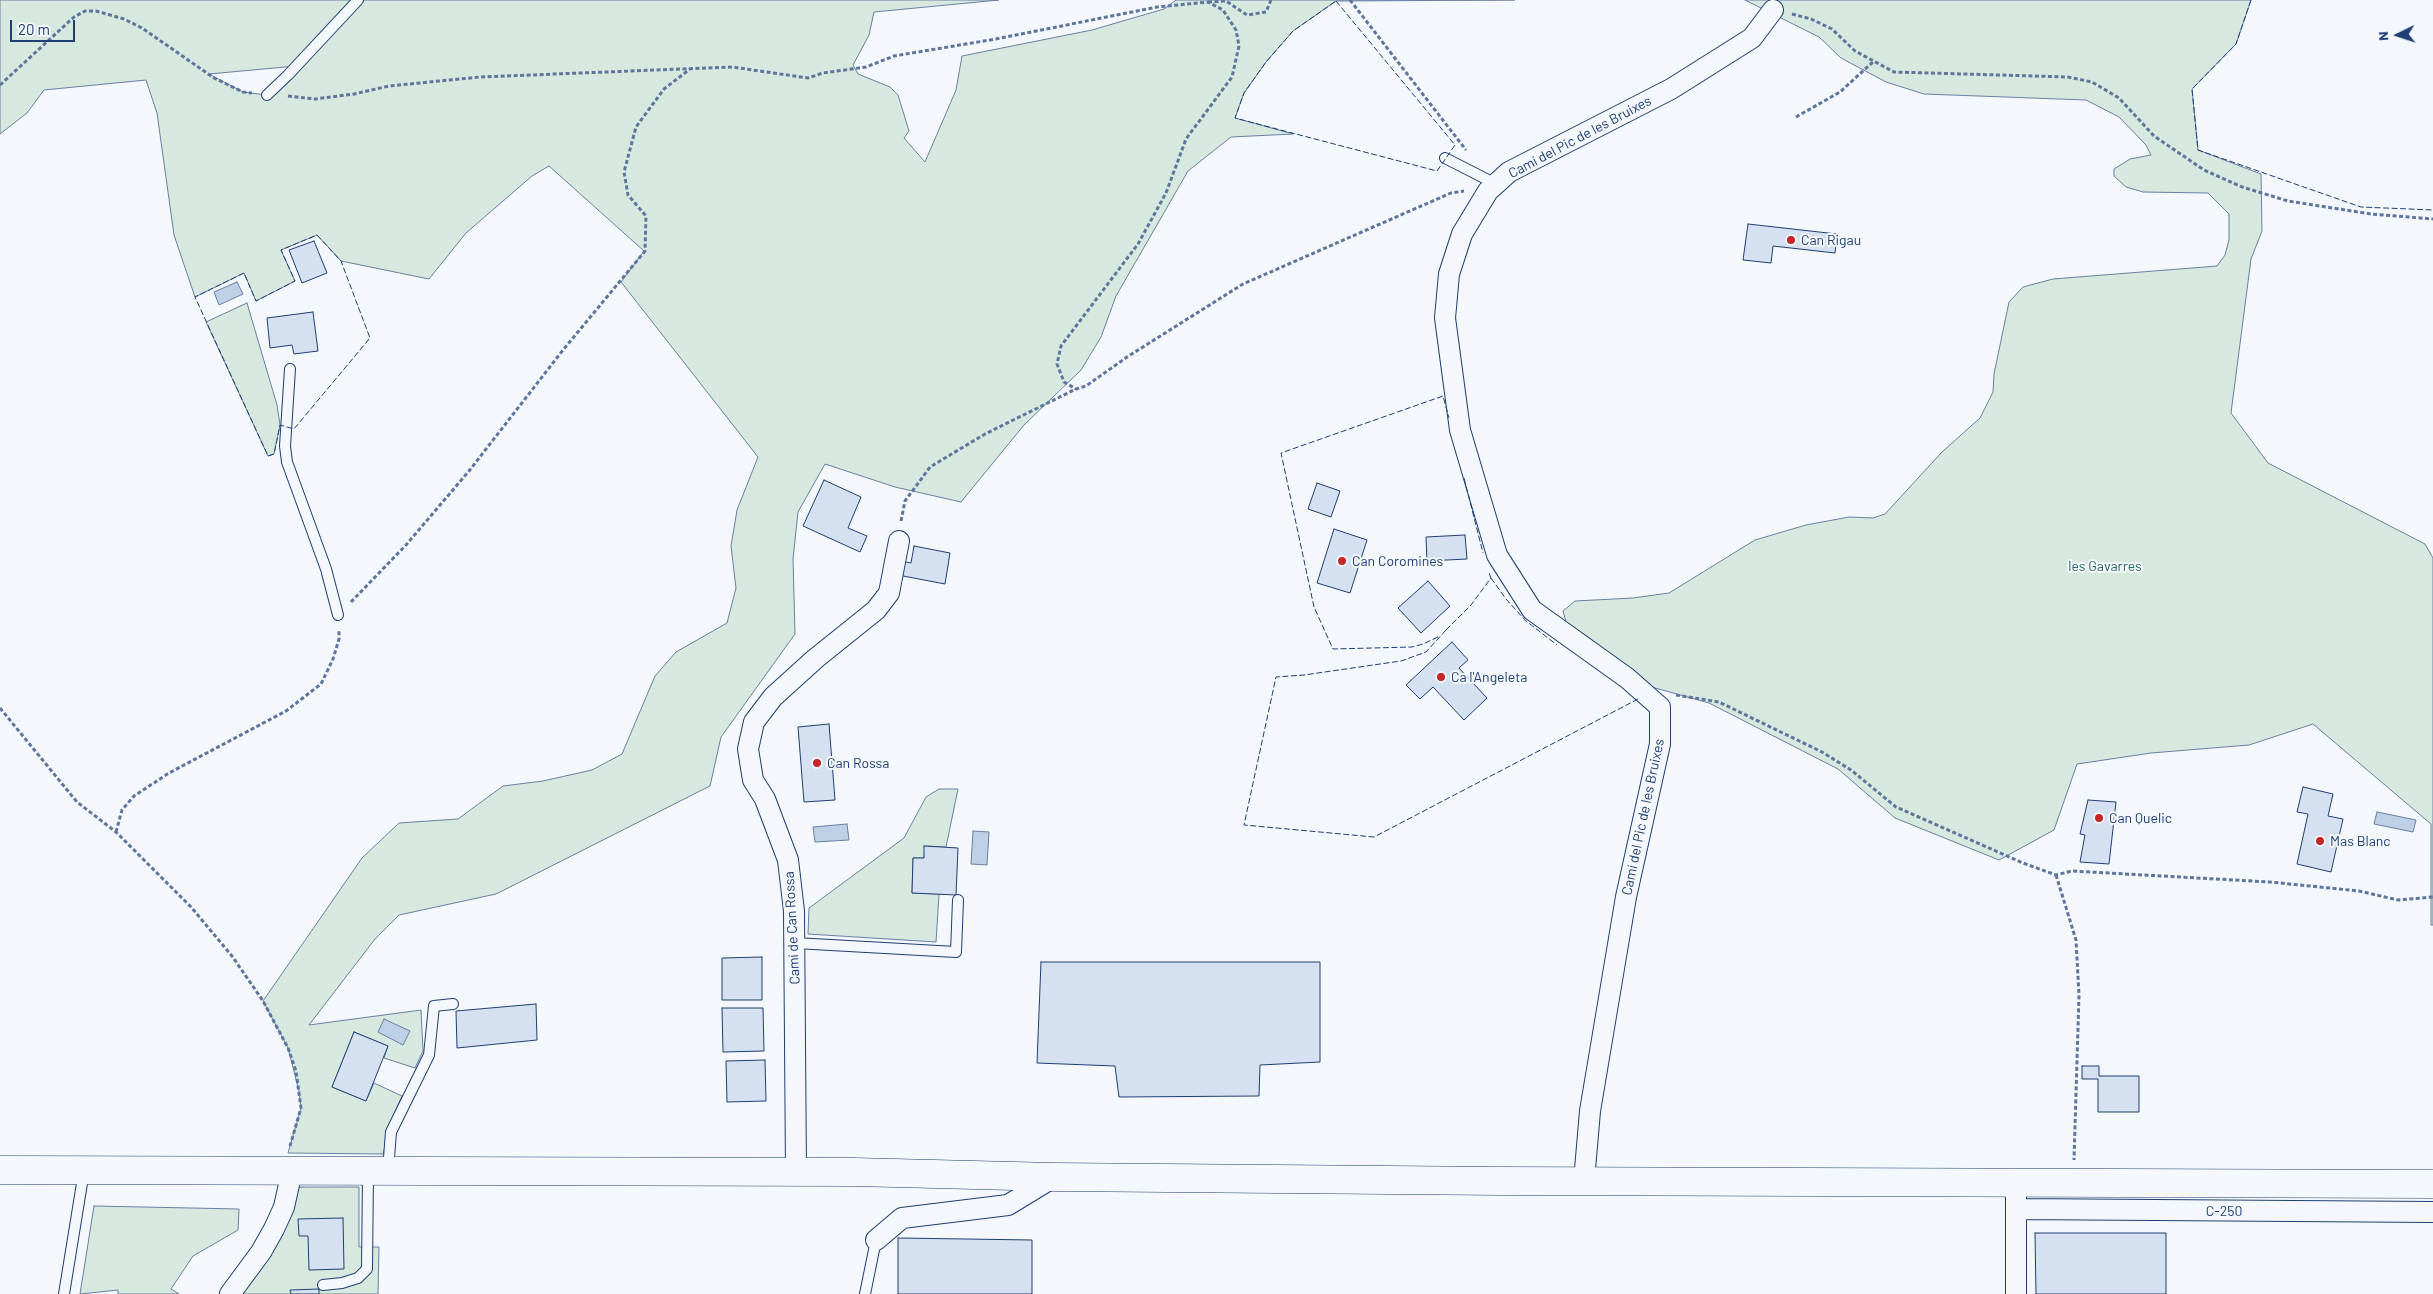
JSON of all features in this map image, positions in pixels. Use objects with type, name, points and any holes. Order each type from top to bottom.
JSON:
[{"type":"main road","name":"C-250","points":[[0,1170],[796,1173],[1584,1181],[2016,1196],[2073,1183],[2433,1184]]},
{"type":"street","name":"Camí del Pic de les Bruixes","points":[[1584,1181],[1590,1111],[1626,897],[1660,744],[1660,707],[1627,678],[1532,610],[1497,555],[1460,430],[1445,318],[1449,274],[1462,234],[1488,191],[1509,172],[1670,89],[1739,47],[1752,38],[1773,10]]},
{"type":"street","name":"Camí de Can Rossa","points":[[796,1173],[795,943],[788,860],[765,798],[753,780],[748,749],[754,722],[774,697],[815,659],[876,610],[889,593],[899,541]]},
{"type":"street","points":[[230,1294],[261,1252],[274,1229],[284,1207],[292,1171]]},
{"type":"street","points":[[876,1240],[902,1218],[1008,1205],[1054,1177]]},
{"type":"street","points":[[2016,1196],[2016,1294]]},
{"type":"street","name":"C-250","points":[[2016,1196],[2433,1212]]},
{"type":"lane","points":[[267,95],[358,0]]},
{"type":"lane","points":[[1445,158],[1496,184]]},
{"type":"lane","points":[[290,369],[285,446],[287,462],[326,569],[338,615]]},
{"type":"lane","points":[[795,943],[956,952],[958,900]]},
{"type":"lane","points":[[324,1284],[342,1283],[358,1278],[367,1269],[378,1172],[391,1132],[429,1055],[434,1006],[453,1004]]},
{"type":"lane","points":[[64,1294],[84,1170]]},
{"type":"lane","points":[[865,1294],[876,1240]]},
{"type":"path","points":[[0,84],[74,17],[84,11],[96,11],[124,19],[142,28],[214,78],[243,92],[315,99],[354,94],[389,86],[480,77],[732,67],[808,78],[823,73],[866,67],[894,56],[996,39],[1157,7],[1226,1],[1247,15],[1266,12],[1270,0]]},
{"type":"path","points":[[1350,0],[1470,155]]},
{"type":"path","points":[[1076,388],[1064,382],[1057,364],[1061,346],[1138,244],[1166,193],[1186,139],[1232,77],[1239,46],[1236,30],[1223,10],[1208,2]]},
{"type":"path","points":[[1773,10],[1811,19],[1832,29],[1855,51],[1894,72],[2068,77],[2092,82],[2119,98],[2154,136],[2204,170],[2242,188],[2288,201],[2371,214],[2433,219]]},
{"type":"path","points":[[1796,117],[1840,92],[1874,61]]},
{"type":"path","points":[[116,832],[122,810],[134,796],[169,773],[286,711],[321,684],[334,659],[339,639],[338,615],[406,544],[470,471],[563,350],[645,251],[646,216],[628,195],[624,172],[636,127],[664,90],[690,69]]},
{"type":"path","points":[[899,541],[904,501],[930,468],[985,434],[1076,388],[1086,386],[1127,357],[1243,284],[1451,194],[1496,184]]},
{"type":"path","points":[[1645,694],[1680,695],[1719,702],[1822,752],[1851,770],[1896,807],[2023,863],[2056,875],[2072,871],[2270,882],[2359,891],[2398,900],[2432,897]]},
{"type":"path","points":[[0,708],[77,802],[116,832],[192,907],[232,956],[263,1001],[288,1048],[296,1071],[301,1108],[288,1154],[292,1171]]},
{"type":"path","points":[[2056,875],[2076,940],[2079,995],[2073,1183]]},
{"type":"green space","points":[[0,0],[999,0],[874,12],[869,35],[853,65],[858,74],[890,87],[898,95],[909,131],[904,138],[925,162],[956,90],[962,56],[1092,30],[1164,9],[1176,0],[1515,0],[1336,1],[1293,31],[1266,62],[1244,93],[1235,118],[1293,134],[1231,137],[1188,171],[1116,296],[1101,337],[1081,370],[1024,425],[961,502],[895,487],[825,464],[798,512],[793,559],[795,634],[721,737],[710,786],[496,894],[399,915],[375,939],[309,1025],[421,1010],[423,1051],[415,1068],[384,1058],[388,1046],[354,1032],[332,1087],[366,1101],[374,1083],[402,1096],[392,1118],[383,1154],[288,1153],[301,1108],[299,1091],[288,1048],[263,1001],[362,858],[399,823],[458,819],[503,786],[543,781],[592,770],[622,754],[655,676],[676,652],[727,623],[736,588],[731,546],[737,510],[758,457],[621,282],[644,251],[549,166],[532,176],[466,233],[429,279],[341,261],[317,235],[281,250],[295,281],[256,301],[244,273],[195,297],[174,235],[157,113],[146,80],[44,90],[27,113],[0,134]],"holes":[[[296,66],[267,95],[243,92],[209,74]]]},
{"type":"green space","name":"les Gavarres","points":[[1745,0],[2251,0],[2236,44],[2192,89],[2198,150],[2261,174],[2262,231],[2251,259],[2231,413],[2268,463],[2425,544],[2433,558],[2433,925],[2431,925],[2431,824],[2313,724],[2249,745],[2151,753],[2077,764],[2054,830],[1999,860],[1895,818],[1838,769],[1709,703],[1648,686],[1568,629],[1563,611],[1575,601],[1633,598],[1669,593],[1755,540],[1806,525],[1849,517],[1873,518],[1885,514],[1942,452],[1980,418],[1993,392],[1994,374],[2009,302],[2023,287],[2053,279],[2217,266],[2225,255],[2229,240],[2229,214],[2208,193],[2143,192],[2126,187],[2114,176],[2114,169],[2130,159],[2151,155],[2146,145],[2119,117],[2086,100],[1924,94],[1886,82],[1841,58],[1819,37]]},
{"type":"green space","points":[[247,303],[277,405],[280,425],[274,454],[268,456],[206,322]]},
{"type":"green space","points":[[939,789],[958,789],[946,847],[925,846],[924,858],[913,858],[912,893],[939,894],[936,942],[808,934],[809,908],[904,838],[926,797]]},
{"type":"green space","points":[[359,1187],[359,1247],[379,1247],[378,1294],[230,1294],[288,1188]]},
{"type":"green space","points":[[94,1206],[239,1209],[238,1230],[193,1256],[171,1289],[179,1294],[118,1294],[118,1290],[80,1294]]},
{"type":"water","points":[[237,282],[243,294],[219,305],[214,292]]},
{"type":"water","points":[[2377,812],[2416,820],[2413,832],[2374,824]]},
{"type":"water","points":[[847,824],[849,840],[815,842],[813,827]]},
{"type":"water","points":[[973,831],[989,832],[987,865],[971,864]]},
{"type":"water","points":[[384,1019],[410,1031],[403,1045],[378,1032]]},
{"type":"building","name":"Can Rigau","points":[[1748,224],[1837,234],[1835,253],[1773,246],[1771,263],[1743,260]]},
{"type":"building","points":[[314,241],[327,273],[302,283],[289,250]]},
{"type":"building","points":[[313,312],[318,351],[294,354],[292,345],[270,348],[267,318]]},
{"type":"building","points":[[824,480],[861,497],[848,528],[867,536],[860,552],[803,526]]},
{"type":"building","points":[[1317,483],[1340,491],[1331,517],[1308,509]]},
{"type":"building","name":"Can Coromines","points":[[1334,529],[1367,540],[1350,593],[1317,583]]},
{"type":"building","points":[[1465,535],[1467,559],[1427,561],[1426,537]]},
{"type":"building","points":[[914,546],[950,553],[945,584],[898,575],[901,561],[911,563]]},
{"type":"building","points":[[1428,581],[1450,606],[1421,633],[1398,608]]},
{"type":"building","name":"Ca l'Angeleta","points":[[1452,642],[1468,660],[1459,668],[1487,698],[1464,720],[1433,687],[1420,699],[1406,685]]},
{"type":"building","name":"Can Rossa","points":[[829,724],[835,800],[804,802],[798,727]]},
{"type":"building","name":"Mas Blanc","points":[[2303,787],[2333,794],[2328,816],[2343,819],[2331,872],[2297,864],[2308,814],[2297,812]]},
{"type":"building","name":"Can Quelic","points":[[2088,800],[2116,802],[2109,864],[2080,862],[2085,835],[2080,834]]},
{"type":"building","points":[[924,846],[958,848],[956,895],[912,893],[913,858],[924,858]]},
{"type":"building","points":[[762,957],[762,1000],[722,1000],[722,958]]},
{"type":"building","points":[[1041,962],[1320,962],[1320,1062],[1260,1065],[1259,1096],[1119,1097],[1115,1066],[1037,1063]]},
{"type":"building","points":[[536,1004],[537,1040],[457,1048],[456,1011]]},
{"type":"building","points":[[722,1008],[763,1008],[764,1051],[723,1052]]},
{"type":"building","points":[[354,1032],[388,1046],[366,1101],[332,1087]]},
{"type":"building","points":[[765,1060],[766,1101],[727,1102],[726,1061]]},
{"type":"building","points":[[2082,1066],[2099,1066],[2099,1076],[2139,1076],[2139,1112],[2098,1112],[2098,1079],[2082,1079]]},
{"type":"building","points":[[343,1218],[344,1269],[309,1270],[308,1236],[299,1236],[298,1219]]},
{"type":"building","points":[[2035,1233],[2166,1233],[2166,1294],[2036,1294]]},
{"type":"building","points":[[898,1238],[1032,1240],[1032,1294],[898,1294]]},
{"type":"building","points":[[319,1289],[319,1294],[291,1294],[290,1290]]},
{"type":"fence","points":[[2251,0],[2236,44],[2192,89],[2198,150],[2361,207],[2433,210]]},
{"type":"fence","points":[[1336,1],[1455,145],[1437,171],[1235,118],[1244,93],[1266,62],[1293,31],[1336,1]]},
{"type":"fence","points":[[317,235],[341,261],[370,338],[294,429],[280,425],[274,454],[268,456],[195,297],[244,273],[256,301],[295,281],[281,250],[317,235]]},
{"type":"fence","points":[[1438,637],[1412,647],[1333,649],[1314,607],[1281,453],[1443,396],[1449,418]]},
{"type":"fence","points":[[1464,478],[1483,553]]},
{"type":"fence","points":[[1446,630],[1471,605],[1491,578],[1489,573]]},
{"type":"fence","points":[[1491,578],[1506,599],[1526,621],[1557,645]]},
{"type":"fence","points":[[1446,630],[1426,652],[1401,661],[1304,675],[1276,677],[1244,825],[1374,837],[1640,698]]},
{"type":"place","name":"Can Rigau","points":[[1791,240]]},
{"type":"place","name":"Can Coromines","points":[[1342,561]]},
{"type":"place","name":"Ca l'Angeleta","points":[[1441,677]]},
{"type":"place","name":"Can Rossa","points":[[817,763]]},
{"type":"place","name":"Can Quelic","points":[[2099,818]]},
{"type":"place","name":"Mas Blanc","points":[[2320,841]]}]
